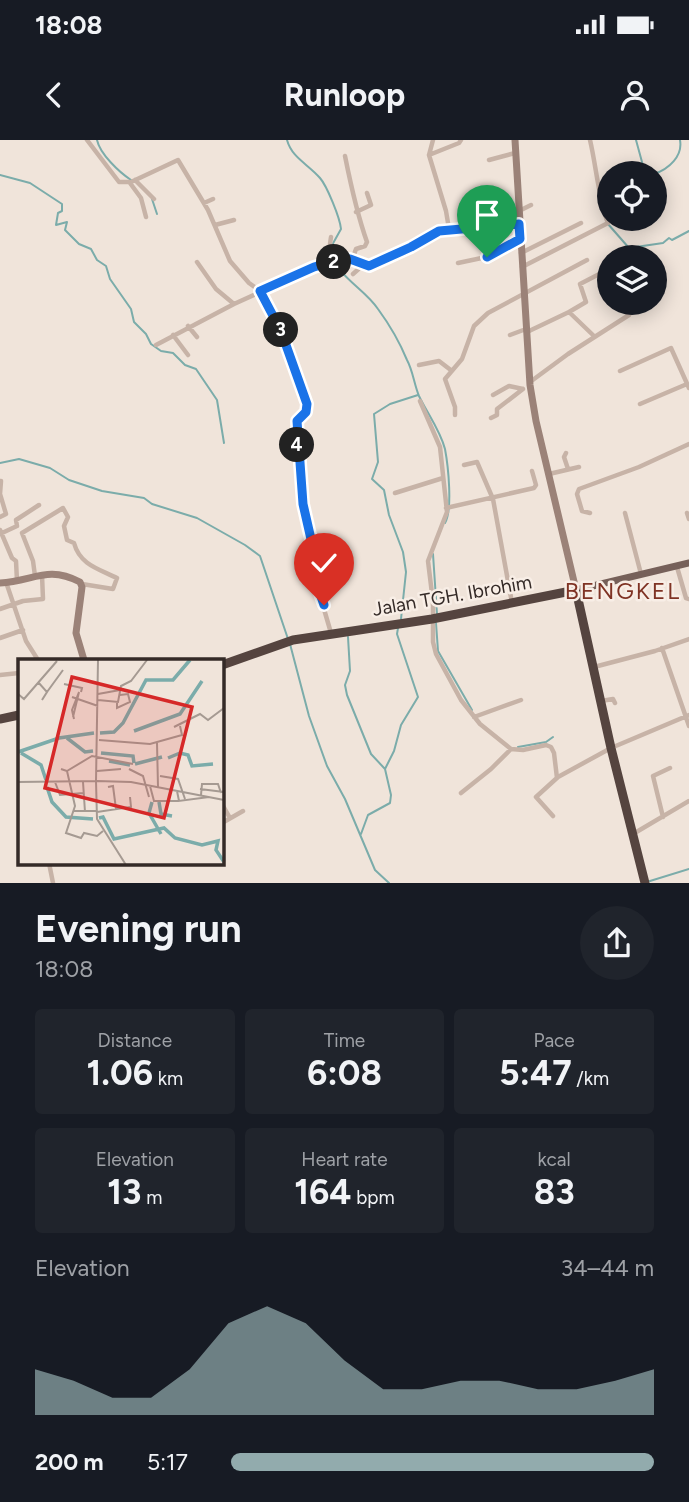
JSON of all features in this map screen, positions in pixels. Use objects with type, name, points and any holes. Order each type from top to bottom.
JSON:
[{"type":"highway","name":"Jalan TGH. Ibrohim","points":[[279,644],[435,618],[576,590]]},
{"type":"highway","points":[[576,590],[611,748],[645,883]]},
{"type":"highway","points":[[223,659],[279,644]]},
{"type":"highway","points":[[224,664],[279,644]]},
{"type":"highway","points":[[0,719],[18,715]]},
{"type":"highway","points":[[0,725],[18,721]]},
{"type":"main road","points":[[576,590],[689,563]]},
{"type":"street","points":[[87,140],[120,182],[132,182],[176,159],[204,204],[227,255],[236,269],[260,291],[281,331],[307,404],[306,412],[296,422],[302,494],[316,561],[316,582],[331,634]]},
{"type":"street","points":[[433,140],[429,155],[449,229]]},
{"type":"street","points":[[429,155],[459,144],[461,140]]},
{"type":"street","points":[[515,140],[528,385],[576,590]]},
{"type":"street","points":[[521,268],[607,225],[590,140]]},
{"type":"street","points":[[489,160],[515,153]]},
{"type":"street","points":[[345,156],[356,200],[356,212],[367,242],[365,246],[356,249],[352,260]]},
{"type":"street","points":[[132,182],[154,199]]},
{"type":"street","points":[[132,182],[141,198],[146,217]]},
{"type":"street","points":[[356,212],[371,205],[367,193]]},
{"type":"street","points":[[204,204],[214,199]]},
{"type":"street","points":[[518,211],[531,205]]},
{"type":"street","points":[[215,225],[234,220]]},
{"type":"street","points":[[520,253],[582,223]]},
{"type":"street","points":[[353,274],[363,265],[375,263],[435,233],[449,229],[519,224]]},
{"type":"street","points":[[567,231],[573,242]]},
{"type":"street","points":[[331,237],[331,263]]},
{"type":"street","points":[[457,263],[491,256],[520,239]]},
{"type":"street","points":[[156,345],[188,326],[314,267],[352,260],[363,265]]},
{"type":"street","points":[[455,415],[455,407],[445,380],[464,356],[474,326],[480,319],[587,260]]},
{"type":"street","points":[[197,262],[216,289],[234,304]]},
{"type":"street","points":[[510,335],[526,331],[586,302],[580,284],[597,275]]},
{"type":"street","points":[[569,312],[595,337]]},
{"type":"street","points":[[491,418],[497,415],[497,409],[528,385],[628,315]]},
{"type":"street","points":[[188,326],[197,337]]},
{"type":"street","points":[[173,335],[188,355]]},
{"type":"street","points":[[581,338],[585,343]]},
{"type":"street","points":[[620,371],[671,348],[688,386],[640,404]]},
{"type":"street","points":[[419,365],[439,361],[452,371]]},
{"type":"street","points":[[493,396],[509,386],[528,385]]},
{"type":"street","points":[[420,401],[440,447],[448,508],[429,558],[436,654],[461,700],[475,717],[510,749]]},
{"type":"street","points":[[590,513],[582,511],[577,494],[579,489],[639,467],[689,444]]},
{"type":"street","points":[[566,453],[564,458],[568,469]]},
{"type":"street","points":[[464,465],[477,462],[493,499],[512,603]]},
{"type":"street","points":[[549,474],[579,467]]},
{"type":"street","points":[[448,508],[535,487],[532,471]]},
{"type":"street","points":[[395,493],[443,478]]},
{"type":"street","points":[[0,517],[6,514],[0,494],[1,481]]},
{"type":"street","points":[[17,582],[16,561],[12,558],[1,531],[17,526],[16,520],[39,505]]},
{"type":"street","points":[[0,609],[14,604],[44,598],[39,576],[20,533],[64,508],[68,517],[64,526],[67,540],[74,542],[78,556],[93,568],[117,578],[113,589],[82,584],[58,573],[39,576],[17,582],[3,583],[14,604],[38,659]]},
{"type":"street","points":[[625,513],[641,574]]},
{"type":"street","points":[[687,513],[689,519]]},
{"type":"street","points":[[676,566],[686,598],[689,599]]},
{"type":"street","points":[[82,584],[76,630],[84,659]]},
{"type":"street","points":[[0,638],[23,630]]},
{"type":"street","points":[[594,667],[689,639]]},
{"type":"street","points":[[663,648],[689,726]]},
{"type":"street","points":[[0,675],[18,673]]},
{"type":"street","points":[[600,701],[612,699],[615,703]]},
{"type":"street","points":[[475,717],[521,700]]},
{"type":"street","points":[[553,816],[536,797],[559,776],[611,748],[687,716]]},
{"type":"street","points":[[461,793],[491,769],[510,749],[548,745],[554,753],[559,776]]},
{"type":"street","points":[[663,817],[653,776],[670,768]]},
{"type":"street","points":[[632,835],[689,801]]},
{"type":"street","points":[[224,808],[230,818]]},
{"type":"street","points":[[224,822],[243,811]]},
{"type":"street","points":[[49,865],[53,883]]},
{"type":"waterway","points":[[97,140],[111,162],[131,180]]},
{"type":"waterway","points":[[287,140],[296,156],[320,178],[333,202],[341,229],[331,247]]},
{"type":"waterway","points":[[636,140],[642,161]]},
{"type":"waterway","points":[[667,167],[677,156],[680,140]]},
{"type":"waterway","points":[[0,175],[30,183],[62,204],[56,225],[67,222],[65,230],[79,244],[91,249],[97,260],[106,266],[110,279],[131,309],[134,322],[146,334],[151,344],[161,351],[173,353],[185,365],[196,369],[217,400],[224,443]]},
{"type":"waterway","points":[[152,199],[157,214]]},
{"type":"waterway","points":[[614,231],[629,248],[663,243],[689,231]]},
{"type":"waterway","points":[[331,252],[339,269],[372,302],[390,327],[409,364],[419,396],[440,435],[445,449],[449,487],[449,508],[445,523]]},
{"type":"waterway","points":[[401,619],[406,572],[403,552],[389,515],[384,490],[372,479],[378,462],[374,414],[390,404],[418,395]]},
{"type":"waterway","points":[[0,463],[19,459],[50,468],[69,480],[102,491],[144,498],[152,504],[197,518],[245,545],[260,556],[288,639]]},
{"type":"waterway","points":[[433,554],[437,614]]},
{"type":"waterway","points":[[436,623],[438,651],[472,710]]},
{"type":"waterway","points":[[361,834],[368,815],[390,803],[391,795],[385,769],[394,751],[401,725],[418,697],[397,634],[398,628]]},
{"type":"waterway","points":[[348,637],[350,671],[345,685],[347,695],[371,754],[385,769]]},
{"type":"waterway","points":[[290,644],[309,716],[327,766],[345,799],[375,870],[389,883]]},
{"type":"waterway","points":[[518,747],[546,742],[553,737]]},
{"type":"waterway","points":[[650,881],[689,869]]},
{"type":"district","name":"BENGKEL","points":[[623,591]]},
{"type":"route","points":[[324,605],[317,588],[316,561],[303,504],[297,442],[297,421],[306,412],[307,404],[296,367],[260,291],[318,265],[327,265],[342,259],[369,266],[439,231],[519,224],[520,239],[487,257]]}]
